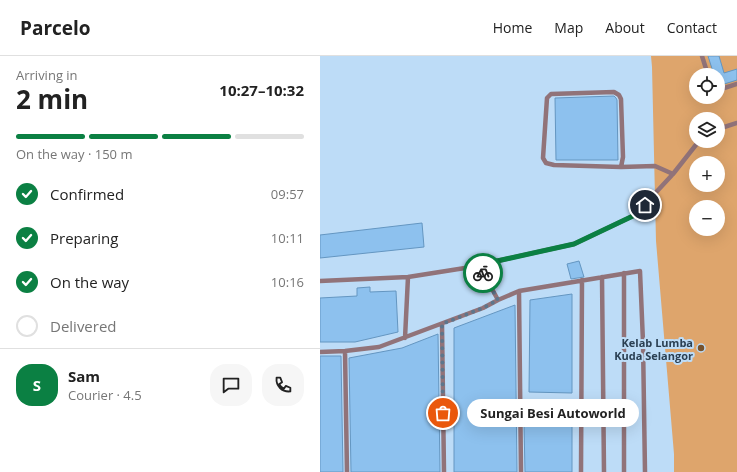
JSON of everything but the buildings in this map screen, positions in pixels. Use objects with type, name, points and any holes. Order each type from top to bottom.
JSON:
[{"type":"lane","points":[[702,56],[706,68]]},
{"type":"lane","points":[[725,88],[737,84]]},
{"type":"lane","points":[[621,168],[623,157],[621,99],[619,95],[614,92],[551,94],[547,98],[543,158],[546,163],[554,165],[621,168],[655,166],[673,174]]},
{"type":"lane","points":[[725,126],[737,122]]},
{"type":"lane","points":[[320,281],[408,277],[479,265],[574,244],[635,215],[673,174],[693,148]]},
{"type":"lane","points":[[479,265],[498,300]]},
{"type":"lane","points":[[320,352],[379,347],[483,308],[519,291],[640,271],[643,342],[645,472]]},
{"type":"lane","points":[[624,273],[624,472]]},
{"type":"lane","points":[[405,338],[408,277]]},
{"type":"lane","points":[[602,277],[604,472]]},
{"type":"lane","points":[[581,472],[582,280]]},
{"type":"lane","points":[[519,291],[521,472]]},
{"type":"lane","points":[[442,324],[444,472]]},
{"type":"lane","points":[[345,351],[346,472]]},
{"type":"shaded area","name":"Kelab Lumba Kuda Selangor","points":[[651,56],[737,56],[737,472],[674,472],[674,454],[656,241]]},
{"type":"way so far","points":[[443,413],[442,324],[483,308],[498,300],[483,273]]},
{"type":"place","name":"Kelab Lumba Kuda Selangor","points":[[701,348]]},
{"type":"place","name":"Sungai Besi Autoworld","points":[[443,413]]},
{"type":"route","points":[[483,273],[479,265],[574,244],[635,215],[645,205]]}]
